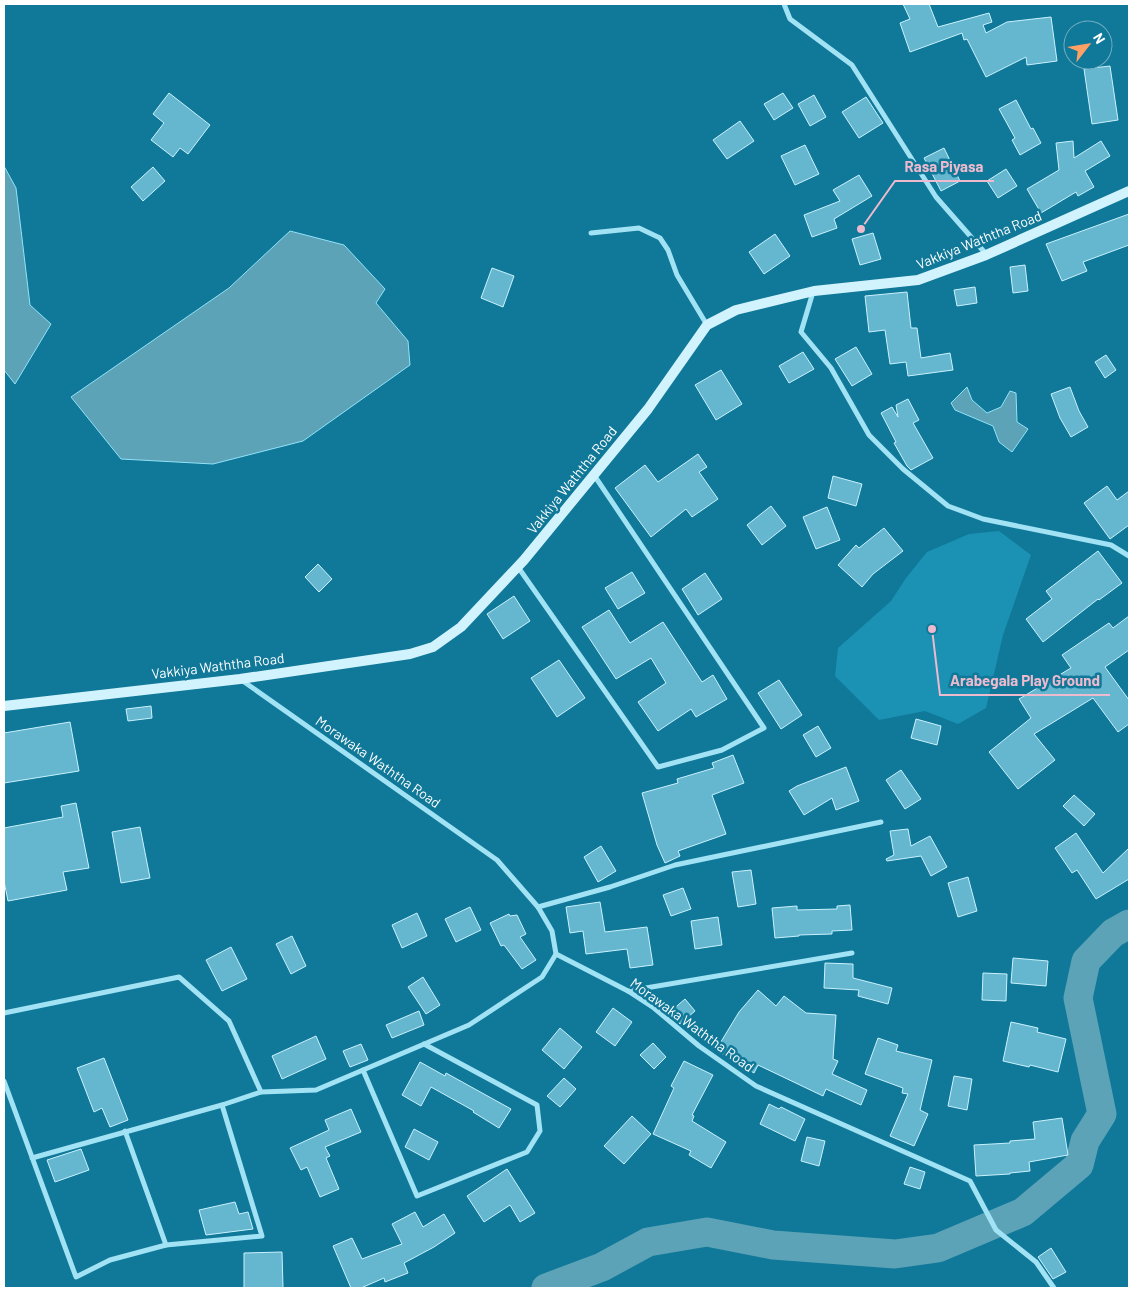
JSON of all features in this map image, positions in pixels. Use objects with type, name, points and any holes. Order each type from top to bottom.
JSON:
[{"type":"street","points":[[784,4],[790,19],[852,65],[936,197],[986,255]]},
{"type":"street","name":"Vakkiya Waththa Road","points":[[4,706],[240,679],[410,654],[433,647],[461,627],[518,567],[648,408],[707,324],[736,310],[814,291],[918,280],[986,255],[1129,191]]},
{"type":"street","points":[[591,233],[639,228],[660,238],[668,250],[677,275],[707,324]]},
{"type":"street","points":[[814,291],[801,332],[832,368],[869,435],[903,469],[948,506],[983,519],[1111,545],[1129,556]]},
{"type":"street","points":[[518,567],[658,767],[722,750],[764,728],[594,474]]},
{"type":"street","name":"Morawaka Waththa Road","points":[[240,679],[498,860],[538,907],[552,931],[556,954],[628,991],[654,1008],[699,1046],[756,1086],[970,1181],[996,1230],[1036,1262],[1054,1288]]},
{"type":"street","points":[[538,907],[610,887],[675,865],[881,822]]},
{"type":"street","points":[[628,991],[852,953]]},
{"type":"street","points":[[32,1158],[222,1105],[261,1092],[316,1090],[469,1025],[542,976],[556,954]]},
{"type":"street","points":[[4,1013],[179,977],[229,1021],[261,1092]]},
{"type":"street","points":[[363,1070],[417,1196],[527,1152],[540,1132],[537,1105],[424,1044]]},
{"type":"street","points":[[4,1081],[76,1277],[110,1260],[166,1245],[262,1236],[222,1105]]},
{"type":"street","points":[[125,1131],[166,1245]]},
{"type":"shaded area","points":[[4,166],[16,188],[30,305],[51,324],[15,384],[4,370]]},
{"type":"shaded area","points":[[290,231],[344,245],[385,289],[376,303],[408,341],[410,365],[303,441],[213,464],[121,459],[71,397],[229,288]]},
{"type":"shaded area","points":[[967,387],[972,400],[987,413],[1001,407],[1010,391],[1016,393],[1017,422],[1028,429],[1012,452],[999,442],[993,426],[955,410],[951,403]]},
{"type":"shaded area","points":[[999,531],[1031,555],[1003,635],[986,708],[958,724],[925,711],[879,720],[835,676],[838,648],[891,601],[906,578],[927,552],[969,534]]},
{"type":"building","points":[[903,4],[929,4],[938,27],[989,13],[992,22],[983,25],[986,33],[1007,22],[1051,17],[1057,61],[1027,65],[1026,57],[986,77],[967,39],[964,40],[962,33],[910,52],[900,23],[910,19]]},
{"type":"building","points":[[1084,70],[1111,70],[1118,120],[1092,124]]},
{"type":"building","points":[[169,93],[210,125],[188,154],[180,148],[173,157],[151,140],[164,123],[153,114]]},
{"type":"building","points":[[783,93],[793,108],[774,120],[764,104]]},
{"type":"building","points":[[814,95],[826,117],[810,126],[798,104]]},
{"type":"building","points":[[866,97],[883,123],[859,138],[842,112]]},
{"type":"building","points":[[1016,100],[1031,129],[1033,128],[1041,143],[1020,155],[1012,140],[1015,138],[999,109]]},
{"type":"building","points":[[740,121],[754,141],[727,159],[713,140]]},
{"type":"building","points":[[1073,141],[1074,158],[1101,141],[1110,156],[1085,171],[1094,187],[1078,196],[1076,192],[1041,213],[1027,189],[1059,170],[1056,143]]},
{"type":"building","points":[[805,145],[819,174],[795,185],[781,156]]},
{"type":"building","points":[[944,148],[960,181],[941,191],[924,158]]},
{"type":"building","points":[[153,167],[165,181],[143,201],[131,187]]},
{"type":"building","points":[[1006,169],[1017,186],[998,198],[987,181]]},
{"type":"building","points":[[859,175],[872,196],[834,219],[837,228],[812,237],[804,215],[840,201],[833,190]]},
{"type":"building","points":[[1129,214],[1129,245],[1083,262],[1087,271],[1062,281],[1046,244]]},
{"type":"building","points":[[873,233],[881,259],[860,265],[852,239]]},
{"type":"building","points":[[775,234],[790,256],[764,274],[749,252]]},
{"type":"building","points":[[1025,265],[1028,291],[1013,293],[1010,267]]},
{"type":"building","points":[[492,268],[514,276],[503,307],[481,298]]},
{"type":"building","points":[[975,287],[977,303],[957,306],[954,290]]},
{"type":"building","points":[[907,292],[911,328],[917,328],[921,358],[950,353],[953,370],[908,376],[906,362],[890,364],[885,330],[869,332],[865,296]]},
{"type":"building","points":[[856,347],[872,374],[852,386],[835,359]]},
{"type":"building","points":[[803,352],[814,369],[789,383],[779,366]]},
{"type":"building","points":[[1106,355],[1116,370],[1105,378],[1095,362]]},
{"type":"building","points":[[721,370],[742,404],[716,420],[695,385]]},
{"type":"building","points":[[1070,387],[1079,411],[1088,427],[1071,437],[1060,418],[1051,394]]},
{"type":"building","points":[[908,399],[919,420],[913,423],[933,458],[911,470],[894,443],[896,442],[881,413],[892,407],[898,417],[896,405]]},
{"type":"building","points":[[698,454],[707,467],[699,472],[718,499],[692,517],[686,509],[651,537],[615,488],[645,465],[658,482]]},
{"type":"building","points":[[833,476],[862,484],[856,506],[828,498]]},
{"type":"building","points":[[1107,486],[1117,500],[1129,491],[1129,525],[1110,539],[1084,503]]},
{"type":"building","points":[[771,506],[786,526],[762,545],[747,525]]},
{"type":"building","points":[[827,507],[840,540],[816,549],[803,517]]},
{"type":"building","points":[[884,528],[903,551],[873,574],[862,587],[838,565],[856,545],[859,548]]},
{"type":"building","points":[[1098,551],[1122,583],[1098,599],[1043,642],[1026,619],[1052,599],[1046,591]]},
{"type":"building","points":[[318,564],[332,579],[319,592],[305,577]]},
{"type":"building","points":[[632,572],[645,593],[618,609],[605,588]]},
{"type":"building","points":[[705,573],[722,599],[698,615],[682,589]]},
{"type":"building","points":[[514,596],[530,621],[503,639],[487,614]]},
{"type":"building","points":[[609,610],[630,643],[663,622],[702,682],[713,675],[727,699],[696,717],[691,709],[658,731],[638,702],[666,683],[651,658],[616,679],[582,627]]},
{"type":"building","points":[[1129,616],[1129,650],[1105,667],[1129,700],[1129,724],[1118,732],[1093,698],[1034,734],[1055,760],[1018,789],[989,752],[1031,718],[1019,699],[1071,668],[1062,655],[1109,623],[1113,628]]},
{"type":"building","points":[[559,660],[585,698],[557,717],[531,678]]},
{"type":"building","points":[[779,680],[802,715],[781,729],[758,693]]},
{"type":"building","points":[[151,706],[152,718],[128,721],[126,709]]},
{"type":"building","points":[[916,719],[941,726],[937,745],[911,738]]},
{"type":"building","points":[[70,722],[79,771],[4,783],[4,733]]},
{"type":"building","points":[[818,726],[831,748],[816,757],[803,735]]},
{"type":"building","points":[[733,755],[744,783],[712,795],[726,834],[678,851],[680,856],[665,863],[657,845],[642,793],[678,783],[677,779],[714,768],[712,763]]},
{"type":"building","points":[[846,767],[859,801],[836,810],[832,798],[804,815],[789,791],[797,786]]},
{"type":"building","points":[[901,770],[921,799],[905,809],[886,780]]},
{"type":"building","points":[[1074,795],[1095,814],[1084,826],[1063,806]]},
{"type":"building","points":[[76,803],[89,868],[63,872],[67,890],[8,901],[4,881],[4,828],[63,817],[61,806]]},
{"type":"building","points":[[140,827],[150,878],[121,883],[112,832]]},
{"type":"building","points":[[908,829],[911,846],[930,836],[947,867],[931,876],[921,856],[887,861],[886,859],[894,855],[890,831]]},
{"type":"building","points":[[1076,833],[1103,873],[1129,848],[1129,879],[1096,899],[1077,870],[1072,873],[1055,848]]},
{"type":"building","points":[[601,846],[616,871],[598,882],[584,857]]},
{"type":"building","points":[[751,870],[756,904],[738,907],[732,872]]},
{"type":"building","points":[[968,877],[977,911],[958,917],[948,883]]},
{"type":"building","points":[[683,888],[691,909],[671,916],[663,895]]},
{"type":"building","points":[[600,902],[605,932],[647,927],[653,965],[630,968],[627,949],[586,954],[583,931],[570,933],[566,907]]},
{"type":"building","points":[[850,905],[852,930],[832,931],[832,934],[775,938],[772,908],[797,906],[797,910],[837,909],[837,906]]},
{"type":"building","points":[[470,907],[481,930],[456,942],[445,919]]},
{"type":"building","points":[[417,913],[427,936],[402,948],[392,925]]},
{"type":"building","points":[[509,914],[510,916],[517,915],[526,934],[520,937],[536,960],[522,969],[504,945],[501,946],[490,923]]},
{"type":"building","points":[[718,917],[722,945],[695,949],[691,921]]},
{"type":"building","points":[[292,936],[306,966],[291,974],[276,944]]},
{"type":"building","points":[[231,947],[247,979],[222,991],[206,960]]},
{"type":"building","points":[[1013,958],[1048,961],[1046,986],[1011,983]]},
{"type":"building","points":[[825,963],[853,964],[853,978],[892,988],[888,1004],[858,996],[859,990],[824,988]]},
{"type":"building","points":[[983,973],[1007,974],[1006,1001],[982,1000]]},
{"type":"building","points":[[423,977],[440,1005],[426,1014],[408,987]]},
{"type":"building","points":[[758,990],[776,1006],[784,996],[806,1013],[836,1015],[833,1059],[838,1061],[832,1074],[867,1090],[861,1105],[826,1089],[823,1096],[758,1065],[754,1073],[716,1050],[739,1012]]},
{"type":"building","points":[[685,999],[695,1011],[680,1024],[670,1012]]},
{"type":"building","points":[[613,1008],[632,1022],[615,1046],[596,1032]]},
{"type":"building","points":[[419,1011],[424,1025],[392,1038],[386,1025]]},
{"type":"building","points":[[1011,1022],[1038,1028],[1037,1032],[1066,1039],[1058,1072],[1003,1061]]},
{"type":"building","points":[[560,1028],[582,1047],[564,1069],[542,1050]]},
{"type":"building","points":[[316,1036],[326,1059],[282,1079],[272,1056]]},
{"type":"building","points":[[878,1038],[898,1045],[896,1051],[932,1060],[920,1110],[928,1114],[914,1146],[890,1136],[908,1094],[902,1093],[903,1088],[865,1074]]},
{"type":"building","points":[[653,1043],[666,1057],[654,1069],[640,1055]]},
{"type":"building","points":[[361,1044],[368,1060],[350,1067],[343,1051]]},
{"type":"building","points":[[104,1058],[128,1120],[110,1127],[102,1108],[94,1112],[77,1068]]},
{"type":"building","points":[[684,1061],[713,1075],[692,1115],[694,1116],[692,1121],[726,1142],[711,1168],[689,1155],[691,1151],[653,1134],[674,1088],[671,1086]]},
{"type":"building","points":[[420,1062],[445,1076],[446,1073],[511,1109],[499,1128],[474,1111],[431,1087],[421,1106],[402,1095]]},
{"type":"building","points":[[954,1076],[972,1079],[967,1110],[948,1106]]},
{"type":"building","points":[[564,1078],[576,1089],[560,1107],[547,1096]]},
{"type":"building","points":[[769,1104],[779,1109],[781,1107],[805,1119],[795,1141],[760,1124]]},
{"type":"building","points":[[351,1109],[361,1132],[325,1147],[330,1156],[326,1158],[339,1189],[320,1197],[307,1167],[301,1170],[290,1148],[329,1130],[325,1120]]},
{"type":"building","points":[[632,1116],[651,1134],[624,1164],[604,1146]]},
{"type":"building","points":[[1062,1118],[1068,1155],[1029,1162],[1030,1171],[976,1176],[974,1145],[1010,1143],[1010,1141],[1035,1139],[1033,1122]]},
{"type":"building","points":[[414,1129],[438,1142],[429,1160],[405,1147]]},
{"type":"building","points":[[807,1137],[825,1141],[819,1166],[801,1161]]},
{"type":"building","points":[[81,1149],[89,1170],[55,1182],[47,1160]]},
{"type":"building","points":[[910,1167],[925,1172],[920,1189],[904,1184]]},
{"type":"building","points":[[507,1169],[535,1213],[520,1222],[510,1205],[484,1222],[467,1196]]},
{"type":"building","points":[[235,1202],[239,1214],[248,1212],[253,1229],[206,1235],[199,1210]]},
{"type":"building","points":[[415,1212],[423,1227],[444,1214],[455,1233],[404,1263],[408,1273],[385,1282],[384,1278],[361,1288],[351,1288],[333,1246],[352,1238],[362,1259],[402,1244],[392,1224]]},
{"type":"building","points":[[1051,1248],[1066,1272],[1053,1279],[1038,1257]]},
{"type":"building","points":[[282,1252],[283,1288],[244,1288],[244,1253]]},
{"type":"waterway","points":[[546,1288],[602,1267],[648,1242],[707,1232],[773,1245],[895,1254],[938,1248],[1023,1212],[1079,1165],[1085,1141],[1102,1114],[1078,998],[1086,961],[1113,933],[1129,924]]},
{"type":"place","name":"Rasa Piyasa","points":[[861,229]]},
{"type":"place","name":"Arabegala Play Ground","points":[[932,629]]}]
